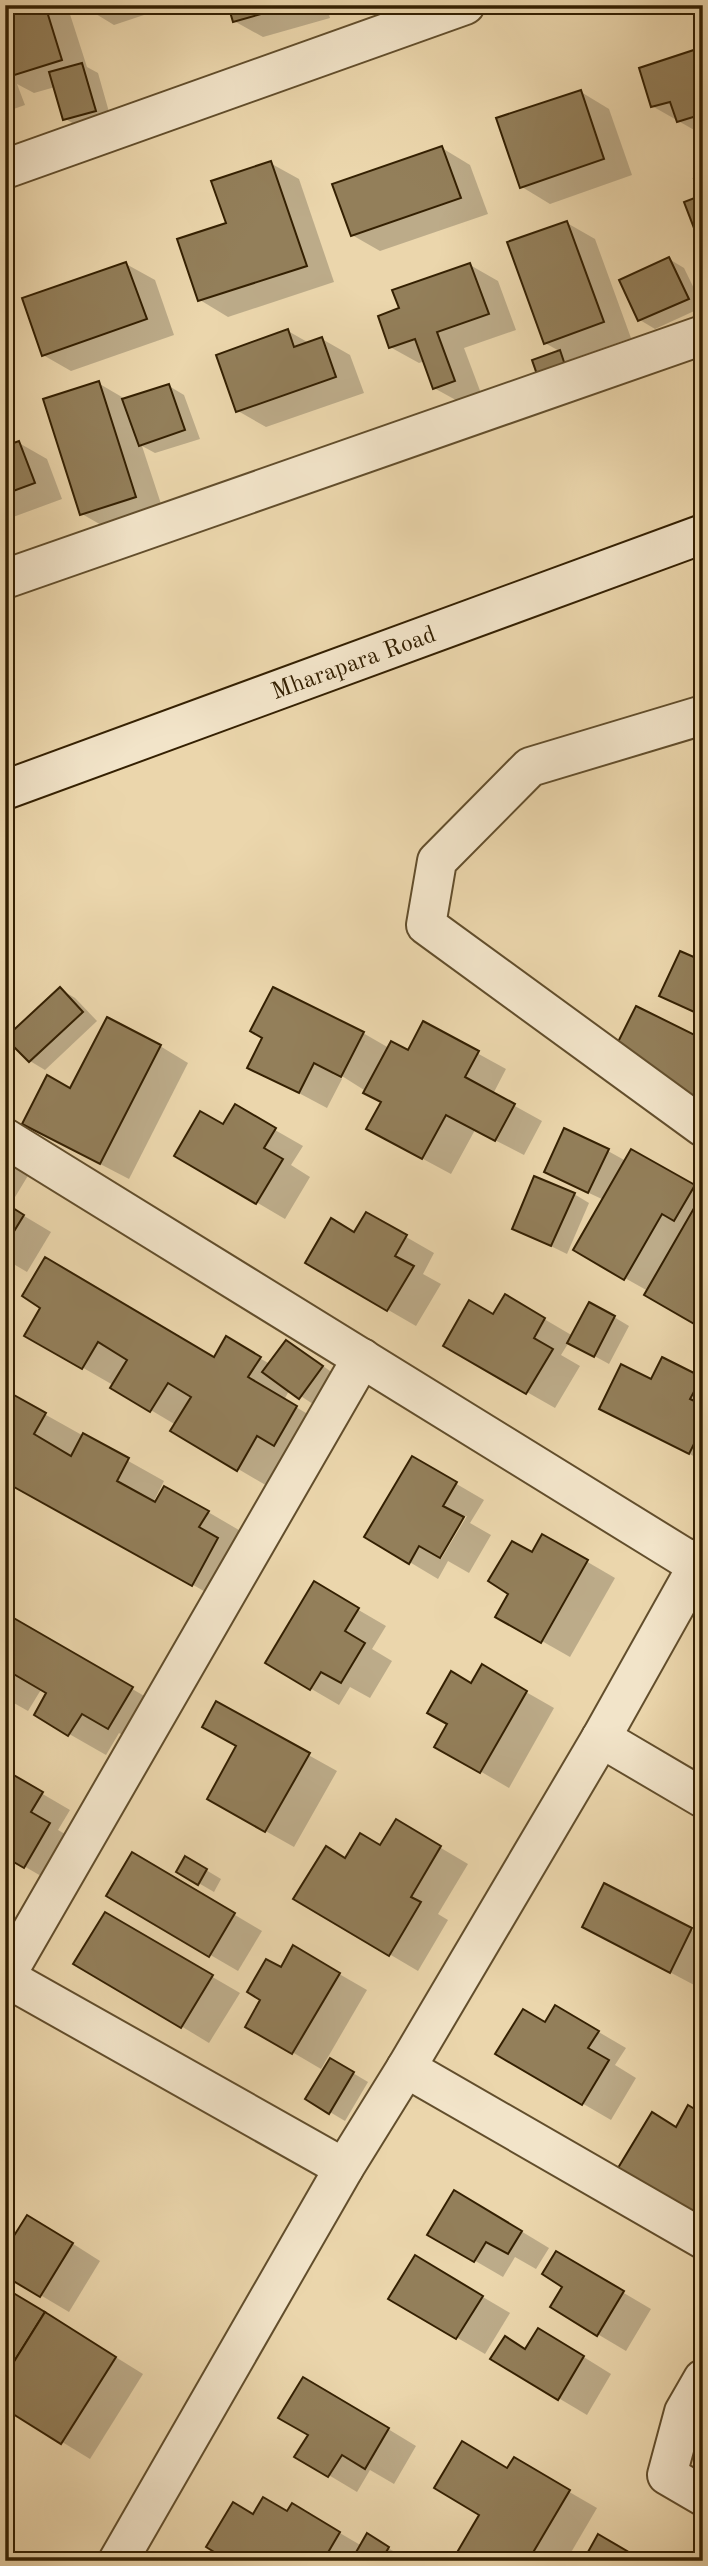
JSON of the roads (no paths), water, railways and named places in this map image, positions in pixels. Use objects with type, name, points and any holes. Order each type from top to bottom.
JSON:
[{"type":"street","points":[[5,169],[466,5]]},
{"type":"street","points":[[5,579],[703,335]]},
{"type":"street","name":"Mharapara Road","points":[[5,790],[703,534]]},
{"type":"street","points":[[703,715],[530,767],[437,861],[426,925],[703,1127]]},
{"type":"street","points":[[5,1138],[362,1358],[700,1561],[601,1738],[407,2068],[344,2168],[118,2561]]},
{"type":"street","points":[[344,2168],[5,1977],[362,1358]]},
{"type":"street","points":[[601,1738],[703,1798]]},
{"type":"street","points":[[407,2068],[703,2239]]},
{"type":"street","points":[[703,2379],[684,2412],[667,2475],[703,2496]]}]
